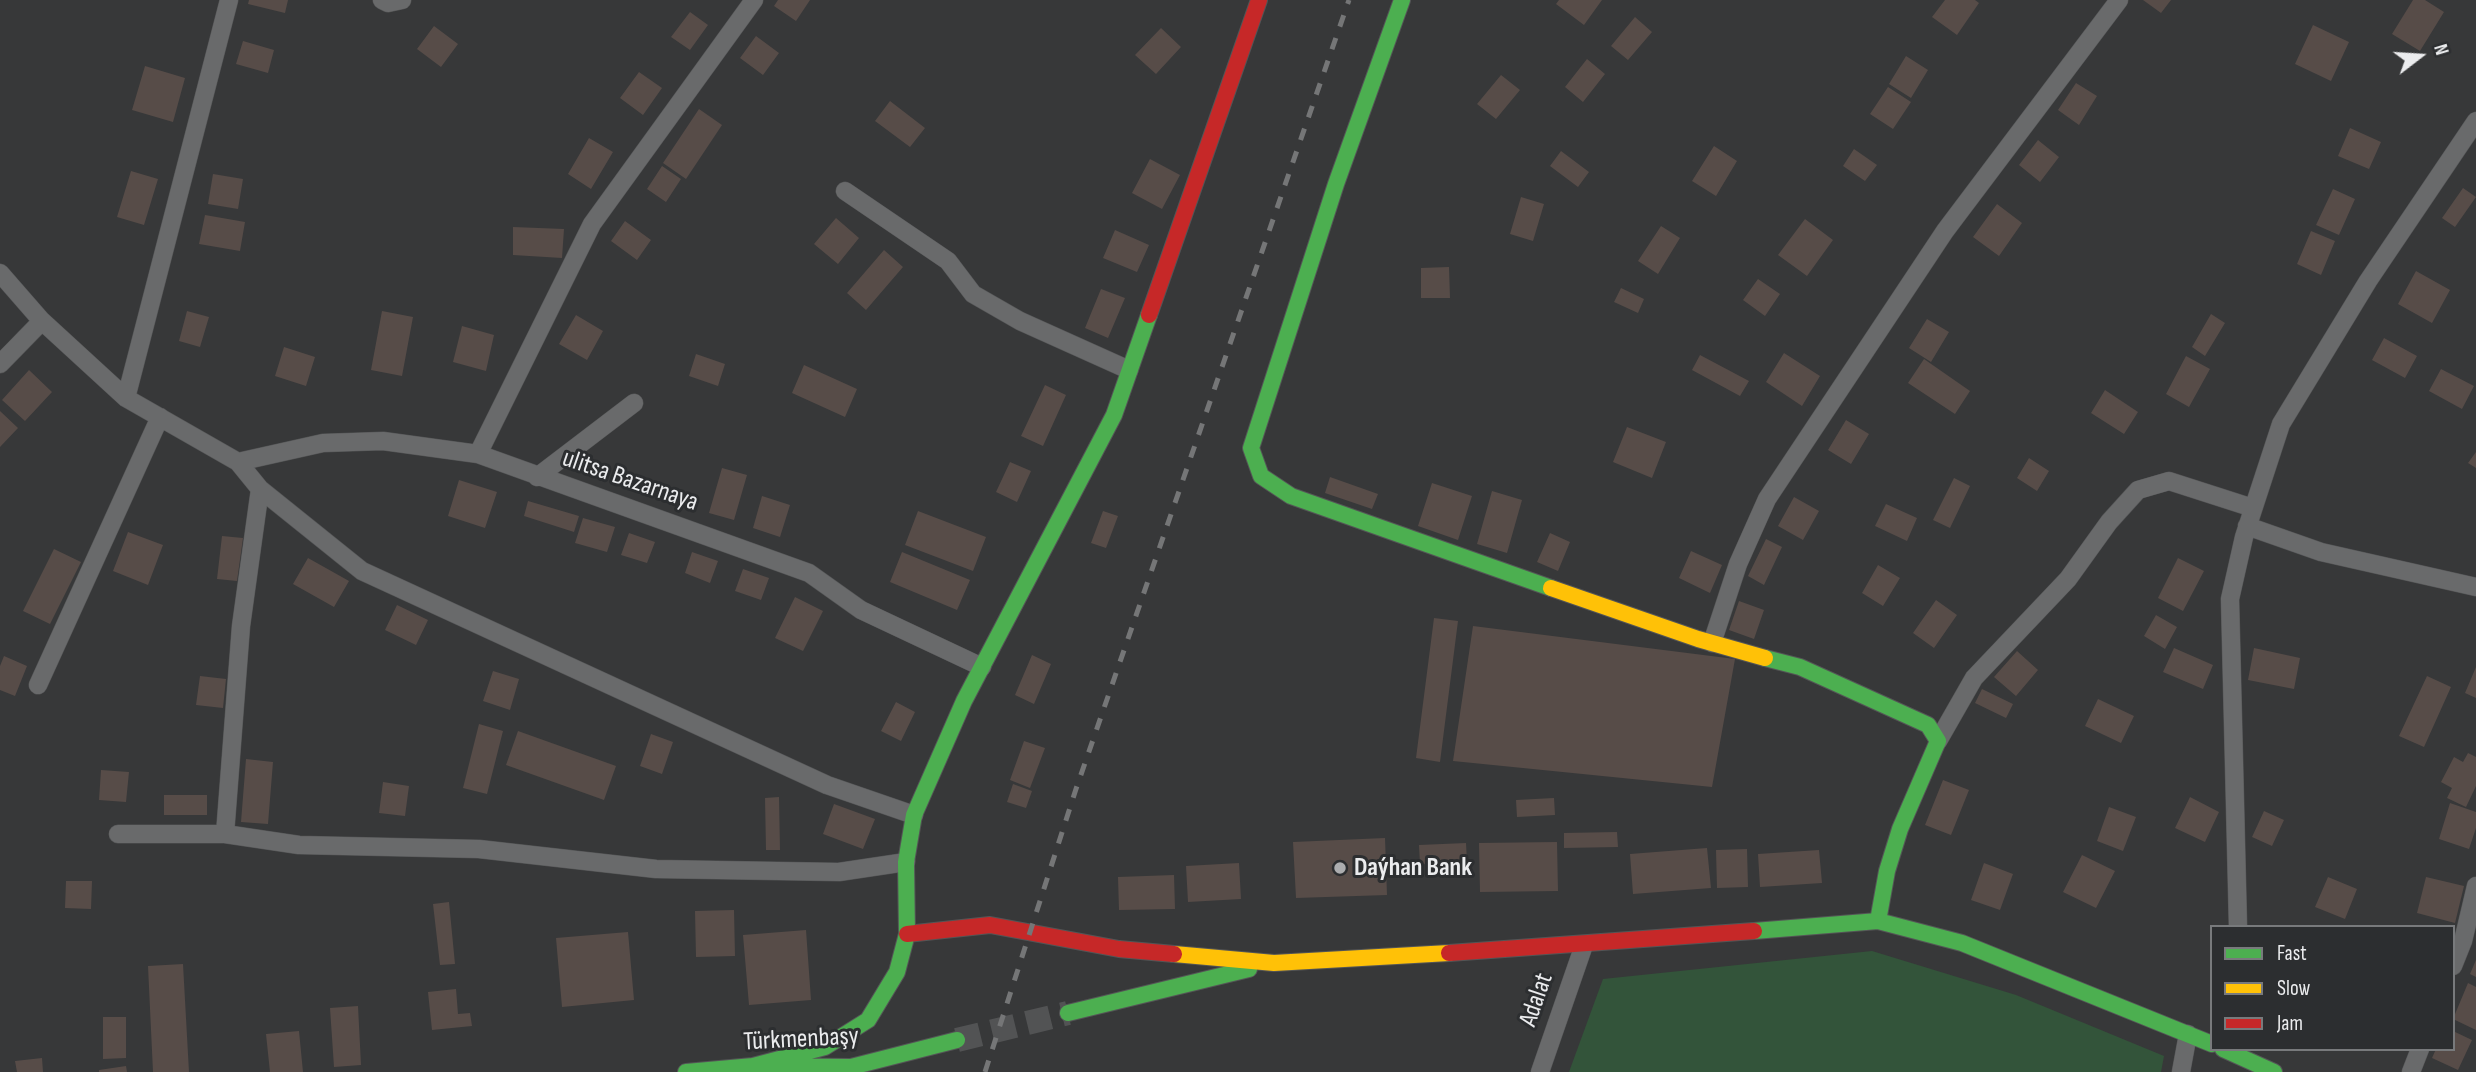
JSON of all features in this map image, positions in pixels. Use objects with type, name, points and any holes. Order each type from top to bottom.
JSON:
[{"type":"street","points":[[126,398],[229,0]]},
{"type":"street","points":[[382,0],[388,3],[402,0]]},
{"type":"street","points":[[478,454],[592,224],[754,0]]},
{"type":"street","points":[[753,1066],[825,1047],[868,1020],[897,972],[907,934],[906,862],[914,815],[982,667],[1114,415],[1259,0]]},
{"type":"street","points":[[1402,0],[1336,184],[1251,447],[1261,475],[1291,496],[1712,643],[1800,667],[1928,725],[1938,741]]},
{"type":"street","points":[[1712,643],[1738,564],[1767,499],[1945,231],[2119,0]]},
{"type":"street","points":[[2238,925],[2231,599],[2247,526],[2281,424],[2368,281],[2476,121]]},
{"type":"street","points":[[845,191],[948,261],[973,294],[1020,321],[1129,370]]},
{"type":"street","points":[[0,273],[42,321],[126,398],[238,462],[261,489],[362,571],[827,785],[914,815]]},
{"type":"street","points":[[0,364],[42,321]]},
{"type":"street","points":[[537,477],[634,403]]},
{"type":"street","points":[[38,685],[160,417]]},
{"type":"street","name":"ulitsa Bazarnaya","points":[[238,462],[323,443],[383,441],[478,454],[808,573],[860,610],[982,667]]},
{"type":"street","points":[[1878,921],[1887,871],[1900,829],[1938,741],[1974,678],[2068,579],[2109,522],[2138,490],[2169,481],[2253,508]]},
{"type":"street","points":[[225,834],[241,626],[261,489]]},
{"type":"street","points":[[2247,526],[2320,552],[2476,587]]},
{"type":"street","points":[[118,834],[225,834],[299,845],[479,849],[656,869],[839,872],[906,862]]},
{"type":"street","points":[[2455,961],[2463,941],[2476,886]]},
{"type":"street","points":[[907,934],[990,925],[1119,950],[1274,963],[1584,945],[1878,921],[1962,943],[2210,1042]]},
{"type":"street","name":"Adalat","points":[[1540,1072],[1584,945]]},
{"type":"street","points":[[1069,1013],[1274,963]]},
{"type":"street","points":[[2181,1072],[2189,1034]]},
{"type":"street","name":"Türkmenbaşy","points":[[686,1072],[753,1066],[851,1067],[957,1040]]},
{"type":"street","points":[[2231,1051],[2274,1072]]},
{"type":"street","points":[[2411,1072],[2419,1051]]},
{"type":"green space","points":[[1872,951],[2016,995],[2164,1056],[2161,1072],[1569,1072],[1603,979]]},
{"type":"building","points":[[249,0],[288,0],[285,13],[248,4]]},
{"type":"building","points":[[778,0],[810,0],[796,21],[774,6]]},
{"type":"building","points":[[1559,0],[1602,0],[1584,25],[1556,4]]},
{"type":"building","points":[[1945,0],[1975,0],[1979,3],[1957,35],[1932,17]]},
{"type":"building","points":[[2143,0],[2171,0],[2161,13]]},
{"type":"building","points":[[2413,0],[2425,0],[2444,12],[2420,51],[2392,34]]},
{"type":"building","points":[[690,12],[708,25],[690,50],[671,37]]},
{"type":"building","points":[[1635,17],[1652,32],[1628,60],[1611,46]]},
{"type":"building","points":[[2313,25],[2349,42],[2331,81],[2295,64]]},
{"type":"building","points":[[434,26],[458,44],[441,67],[417,49]]},
{"type":"building","points":[[1161,28],[1181,47],[1156,74],[1135,55]]},
{"type":"building","points":[[756,36],[779,53],[763,75],[740,58]]},
{"type":"building","points":[[243,41],[274,50],[268,73],[236,64]]},
{"type":"building","points":[[1906,56],[1928,70],[1911,98],[1889,84]]},
{"type":"building","points":[[1587,59],[1605,74],[1583,102],[1565,87]]},
{"type":"building","points":[[145,66],[185,78],[173,122],[132,110]]},
{"type":"building","points":[[639,72],[662,88],[643,115],[620,98]]},
{"type":"building","points":[[1501,75],[1520,90],[1496,119],[1477,104]]},
{"type":"building","points":[[2076,83],[2097,96],[2079,125],[2058,110]]},
{"type":"building","points":[[1888,87],[1911,102],[1893,129],[1870,114]]},
{"type":"building","points":[[890,101],[925,128],[910,147],[875,121]]},
{"type":"building","points":[[699,109],[722,125],[686,179],[663,163]]},
{"type":"building","points":[[2350,128],[2381,142],[2369,169],[2338,156]]},
{"type":"building","points":[[589,138],[613,152],[591,189],[568,174]]},
{"type":"building","points":[[2038,140],[2059,157],[2040,182],[2019,165]]},
{"type":"building","points":[[1714,146],[1737,161],[1716,196],[1692,181]]},
{"type":"building","points":[[1854,149],[1877,165],[1865,181],[1843,166]]},
{"type":"building","points":[[1561,151],[1589,172],[1578,187],[1550,166]]},
{"type":"building","points":[[1150,159],[1180,175],[1162,209],[1132,193]]},
{"type":"building","points":[[662,166],[681,179],[666,202],[647,189]]},
{"type":"building","points":[[131,171],[158,179],[144,225],[117,217]]},
{"type":"building","points":[[213,174],[243,179],[238,209],[208,204]]},
{"type":"building","points":[[2463,188],[2476,197],[2455,227],[2442,218]]},
{"type":"building","points":[[2333,189],[2355,199],[2339,235],[2316,225]]},
{"type":"building","points":[[1521,197],[1544,204],[1533,241],[1510,234]]},
{"type":"building","points":[[1997,204],[2022,223],[1999,256],[1973,237]]},
{"type":"building","points":[[205,215],[245,222],[240,251],[199,244]]},
{"type":"building","points":[[836,218],[859,238],[838,264],[814,244]]},
{"type":"building","points":[[1805,219],[1833,240],[1807,276],[1778,255]]},
{"type":"building","points":[[625,221],[651,240],[637,260],[611,241]]},
{"type":"building","points":[[1661,226],[1680,238],[1658,274],[1638,261]]},
{"type":"building","points":[[513,227],[564,229],[562,258],[513,255]]},
{"type":"building","points":[[1115,230],[1149,245],[1137,272],[1103,258]]},
{"type":"building","points":[[2311,231],[2335,241],[2321,275],[2297,264]]},
{"type":"building","points":[[884,250],[903,267],[866,310],[847,293]]},
{"type":"building","points":[[1449,267],[1450,298],[1421,298],[1421,268]]},
{"type":"building","points":[[2416,271],[2450,290],[2432,323],[2398,304]]},
{"type":"building","points":[[1758,279],[1780,294],[1765,316],[1743,300]]},
{"type":"building","points":[[1621,288],[1644,299],[1638,313],[1614,302]]},
{"type":"building","points":[[1101,289],[1125,298],[1108,338],[1085,328]]},
{"type":"building","points":[[187,311],[209,317],[200,347],[179,341]]},
{"type":"building","points":[[382,311],[413,317],[402,376],[371,370]]},
{"type":"building","points":[[2211,314],[2225,323],[2205,356],[2192,347]]},
{"type":"building","points":[[576,315],[603,331],[587,360],[559,344]]},
{"type":"building","points":[[1927,319],[1949,332],[1931,362],[1909,348]]},
{"type":"building","points":[[462,326],[494,335],[486,371],[453,362]]},
{"type":"building","points":[[2384,338],[2417,356],[2405,378],[2372,360]]},
{"type":"building","points":[[284,347],[315,357],[306,386],[275,376]]},
{"type":"building","points":[[1784,353],[1820,376],[1802,406],[1766,382]]},
{"type":"building","points":[[696,354],[725,364],[718,386],[689,376]]},
{"type":"building","points":[[1700,355],[1749,381],[1740,396],[1692,370]]},
{"type":"building","points":[[2186,356],[2210,369],[2189,407],[2166,394]]},
{"type":"building","points":[[1924,359],[1970,391],[1955,414],[1908,383]]},
{"type":"building","points":[[804,365],[857,389],[845,417],[792,393]]},
{"type":"building","points":[[2441,369],[2474,386],[2462,409],[2429,391]]},
{"type":"building","points":[[29,370],[52,392],[25,421],[2,400]]},
{"type":"building","points":[[1045,385],[1066,395],[1043,446],[1021,436]]},
{"type":"building","points":[[2105,390],[2138,412],[2124,434],[2091,413]]},
{"type":"building","points":[[0,411],[18,428],[0,447]]},
{"type":"building","points":[[1846,420],[1869,434],[1851,464],[1828,450]]},
{"type":"building","points":[[1627,427],[1666,442],[1652,478],[1613,462]]},
{"type":"building","points":[[2476,452],[2476,468],[2468,463]]},
{"type":"building","points":[[2029,458],[2049,471],[2037,491],[2017,478]]},
{"type":"building","points":[[1010,462],[1031,471],[1017,502],[996,492]]},
{"type":"building","points":[[722,468],[747,475],[734,520],[709,513]]},
{"type":"building","points":[[1330,477],[1378,494],[1372,509],[1325,493]]},
{"type":"building","points":[[1954,478],[1970,486],[1950,528],[1933,520]]},
{"type":"building","points":[[459,480],[497,492],[485,528],[448,516]]},
{"type":"building","points":[[1432,483],[1472,496],[1458,540],[1418,526]]},
{"type":"building","points":[[1492,491],[1522,500],[1507,553],[1477,544]]},
{"type":"building","points":[[762,496],[790,505],[780,537],[753,528]]},
{"type":"building","points":[[1794,497],[1819,511],[1803,540],[1778,526]]},
{"type":"building","points":[[528,501],[579,516],[574,532],[524,516]]},
{"type":"building","points":[[1886,504],[1917,518],[1907,541],[1875,526]]},
{"type":"building","points":[[918,511],[986,537],[973,571],[905,545]]},
{"type":"building","points":[[1103,511],[1118,516],[1106,548],[1091,543]]},
{"type":"building","points":[[583,518],[615,527],[607,552],[575,543]]},
{"type":"building","points":[[128,532],[163,545],[148,585],[113,571]]},
{"type":"building","points":[[629,533],[655,542],[647,563],[621,555]]},
{"type":"building","points":[[1550,533],[1570,542],[1558,571],[1537,562]]},
{"type":"building","points":[[222,536],[243,538],[237,581],[217,579]]},
{"type":"building","points":[[1766,539],[1782,547],[1764,585],[1748,576]]},
{"type":"building","points":[[54,549],[81,562],[50,624],[23,611]]},
{"type":"building","points":[[1691,551],[1722,565],[1710,593],[1679,578]]},
{"type":"building","points":[[692,552],[718,561],[710,583],[685,573]]},
{"type":"building","points":[[902,552],[970,580],[957,610],[890,582]]},
{"type":"building","points":[[308,558],[349,581],[334,607],[293,584]]},
{"type":"building","points":[[2178,558],[2204,571],[2183,611],[2158,598]]},
{"type":"building","points":[[1878,565],[1900,578],[1883,606],[1862,593]]},
{"type":"building","points":[[743,569],[769,578],[761,600],[735,591]]},
{"type":"building","points":[[795,597],[823,611],[803,651],[775,638]]},
{"type":"building","points":[[1936,600],[1957,615],[1934,648],[1913,633]]},
{"type":"building","points":[[1739,601],[1764,610],[1754,639],[1729,630]]},
{"type":"building","points":[[397,605],[428,620],[416,645],[385,630]]},
{"type":"building","points":[[2156,615],[2177,627],[2165,649],[2144,636]]},
{"type":"building","points":[[1434,618],[1458,621],[1440,762],[1416,758]]},
{"type":"building","points":[[1473,626],[1735,659],[1712,787],[1453,761]]},
{"type":"building","points":[[2174,648],[2213,665],[2203,689],[2163,672]]},
{"type":"building","points":[[2254,648],[2300,658],[2294,689],[2248,680]]},
{"type":"building","points":[[2017,651],[2038,670],[2016,696],[1994,677]]},
{"type":"building","points":[[1032,655],[1051,664],[1034,704],[1015,695]]},
{"type":"building","points":[[4,656],[27,666],[15,696],[0,690],[0,666]]},
{"type":"building","points":[[2476,667],[2476,698],[2465,693]]},
{"type":"building","points":[[493,671],[519,679],[510,710],[483,701]]},
{"type":"building","points":[[200,676],[226,679],[223,708],[196,705]]},
{"type":"building","points":[[2427,676],[2451,687],[2424,747],[2399,736]]},
{"type":"building","points":[[1982,689],[2013,704],[2006,718],[1975,703]]},
{"type":"building","points":[[2098,699],[2134,716],[2121,743],[2085,726]]},
{"type":"building","points":[[896,702],[915,712],[901,741],[881,731]]},
{"type":"building","points":[[479,724],[503,731],[487,794],[463,788]]},
{"type":"building","points":[[518,731],[616,766],[604,800],[506,765]]},
{"type":"building","points":[[651,734],[673,742],[662,774],[640,766]]},
{"type":"building","points":[[1024,741],[1045,748],[1030,788],[1010,780]]},
{"type":"building","points":[[2468,753],[2476,757],[2476,786],[2466,807],[2447,798],[2452,788],[2441,782],[2454,757],[2463,762]]},
{"type":"building","points":[[246,759],[273,762],[268,824],[241,822]]},
{"type":"building","points":[[101,770],[129,772],[126,802],[99,800]]},
{"type":"building","points":[[1943,780],[1969,790],[1951,835],[1925,825]]},
{"type":"building","points":[[383,782],[409,786],[405,816],[379,813]]},
{"type":"building","points":[[1013,784],[1032,791],[1026,808],[1007,802]]},
{"type":"building","points":[[164,795],[207,795],[207,815],[164,815]]},
{"type":"building","points":[[779,797],[780,850],[766,850],[765,798]]},
{"type":"building","points":[[2190,797],[2219,812],[2205,842],[2175,828]]},
{"type":"building","points":[[1554,798],[1555,815],[1517,817],[1516,800]]},
{"type":"building","points":[[2450,803],[2476,812],[2476,828],[2469,849],[2439,839]]},
{"type":"building","points":[[834,804],[875,819],[863,849],[823,834]]},
{"type":"building","points":[[2109,807],[2136,817],[2123,851],[2097,841]]},
{"type":"building","points":[[2264,811],[2284,820],[2272,846],[2252,837]]},
{"type":"building","points":[[1617,832],[1618,847],[1564,848],[1564,833]]},
{"type":"building","name":"Daýhan Bank","points":[[1385,838],[1387,895],[1296,898],[1293,842]]},
{"type":"building","points":[[1557,842],[1558,891],[1480,892],[1479,843]]},
{"type":"building","points":[[1466,843],[1467,862],[1420,864],[1419,845]]},
{"type":"building","points":[[1707,848],[1711,888],[1633,894],[1630,854]]},
{"type":"building","points":[[1747,849],[1748,887],[1717,888],[1716,850]]},
{"type":"building","points":[[1819,850],[1822,883],[1760,887],[1758,854]]},
{"type":"building","points":[[2082,855],[2115,871],[2096,908],[2063,892]]},
{"type":"building","points":[[1239,863],[1241,899],[1188,902],[1186,866]]},
{"type":"building","points":[[1984,863],[2013,874],[2000,910],[1971,900]]},
{"type":"building","points":[[1174,875],[1175,909],[1119,910],[1118,877]]},
{"type":"building","points":[[2328,877],[2357,889],[2345,919],[2315,907]]},
{"type":"building","points":[[2426,877],[2464,886],[2455,923],[2417,913]]},
{"type":"building","points":[[66,881],[92,881],[91,909],[65,908]]},
{"type":"building","points":[[449,902],[455,964],[440,965],[433,904]]},
{"type":"building","points":[[734,910],[735,956],[696,957],[695,911]]},
{"type":"building","points":[[806,930],[811,1000],[749,1005],[743,935]]},
{"type":"building","points":[[628,932],[634,1000],[562,1007],[556,938]]},
{"type":"building","points":[[2476,960],[2476,977],[2470,974]]},
{"type":"building","points":[[183,964],[189,1072],[153,1072],[148,966]]},
{"type":"building","points":[[2468,983],[2476,987],[2476,1030],[2455,1020]]},
{"type":"building","points":[[456,989],[458,1014],[470,1013],[472,1026],[432,1030],[428,992]]},
{"type":"building","points":[[358,1006],[361,1065],[334,1067],[330,1008]]},
{"type":"building","points":[[103,1017],[126,1017],[126,1058],[103,1059]]},
{"type":"building","points":[[299,1031],[303,1072],[270,1072],[266,1034]]},
{"type":"building","points":[[2455,1032],[2472,1040],[2458,1070],[2432,1058],[2435,1051],[2455,1051]]},
{"type":"building","points":[[42,1058],[43,1072],[17,1072],[15,1061]]},
{"type":"building","points":[[126,1066],[127,1072],[99,1072],[99,1070]]},
{"type":"tunnel","points":[[957,1040],[1068,1013]]},
{"type":"railway","points":[[985,1072],[1076,789],[1349,0]]},
{"type":"traffic: fast","points":[[1402,0],[1336,184],[1251,448],[1261,476],[1291,496],[1551,588]]},
{"type":"traffic: fast","points":[[753,1066],[825,1047],[868,1020],[897,972],[907,934],[906,862],[914,815],[964,701],[1114,415],[1149,315]]},
{"type":"traffic: fast","points":[[1765,658],[1800,667],[1928,725],[1938,741],[1900,829],[1887,871],[1878,921]]},
{"type":"traffic: fast","points":[[1754,931],[1878,921],[1962,943],[2210,1043]]},
{"type":"traffic: fast","points":[[1068,1013],[1249,969]]},
{"type":"traffic: fast","points":[[686,1072],[753,1066],[851,1067],[957,1040]]},
{"type":"traffic: fast","points":[[2227,1051],[2274,1072]]},
{"type":"traffic: slow","points":[[1551,588],[1698,639],[1765,658]]},
{"type":"traffic: slow","points":[[1174,954],[1274,963],[1449,953]]},
{"type":"traffic: jam","points":[[1149,315],[1259,0]]},
{"type":"traffic: jam","points":[[907,934],[990,925],[1119,949],[1174,954]]},
{"type":"traffic: jam","points":[[1449,953],[1754,931]]},
{"type":"place","name":"Daýhan Bank","points":[[1340,868]]}]
